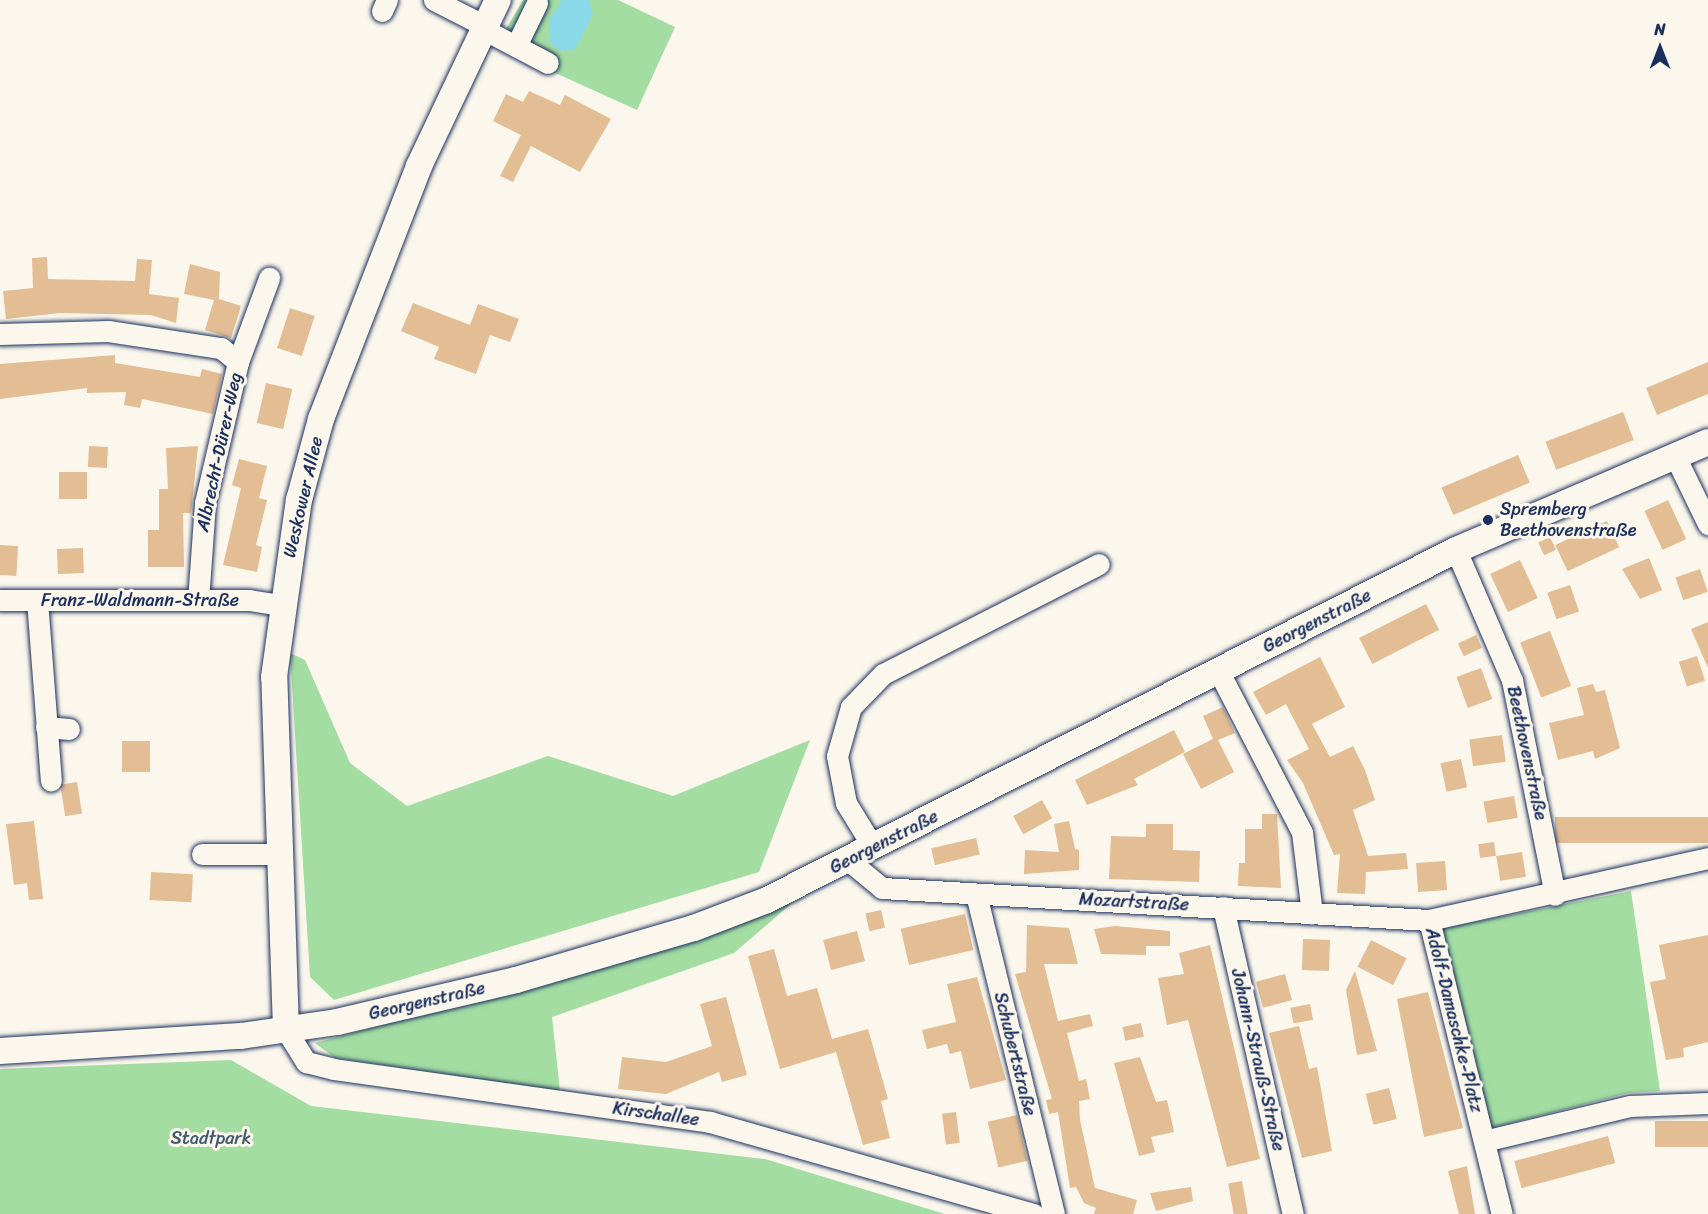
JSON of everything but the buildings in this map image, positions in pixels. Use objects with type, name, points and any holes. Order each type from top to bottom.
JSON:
[{"type":"main road","name":"Weskower Allee","points":[[286,1030],[274,677],[280,605],[321,419],[419,166],[498,0]]},
{"type":"main road","name":"Georgenstraße","points":[[0,1051],[286,1030],[516,980],[693,928],[767,900],[848,860],[1456,550],[1708,442]]},
{"type":"street","points":[[435,0],[548,63]]},
{"type":"street","points":[[516,46],[537,3]]},
{"type":"street","points":[[238,362],[269,278]]},
{"type":"street","name":"Albrecht-Dürer-Weg","points":[[0,334],[108,331],[222,348],[238,362],[205,504],[198,600]]},
{"type":"street","points":[[1675,456],[1708,524]]},
{"type":"street","name":"Beethovenstraße","points":[[1456,550],[1512,680],[1555,895]]},
{"type":"street","points":[[873,847],[846,803],[837,756],[851,707],[883,675],[1099,564]]},
{"type":"street","name":"Franz-Waldmann-Straße","points":[[0,600],[198,600],[280,605]]},
{"type":"street","points":[[37,600],[51,780]]},
{"type":"street","points":[[1219,672],[1302,832],[1312,913]]},
{"type":"street","points":[[46,727],[69,729]]},
{"type":"street","points":[[202,854],[280,854]]},
{"type":"street","name":"Adolf-Damaschke-Platz","points":[[1502,1214],[1429,920],[1555,895],[1708,858]]},
{"type":"street","name":"Mozartstraße","points":[[848,860],[882,888],[1429,920]]},
{"type":"street","name":"Schubertstraße","points":[[976,894],[1054,1214]]},
{"type":"street","name":"Johann-Strauß-Straße","points":[[1223,907],[1293,1214]]},
{"type":"street","name":"Kirschallee","points":[[286,1030],[306,1062],[334,1069],[710,1122],[1034,1214]]},
{"type":"street","points":[[1484,1141],[1630,1106],[1708,1103]]},
{"type":"green space","points":[[523,0],[618,0],[675,27],[637,110],[496,46]]},
{"type":"green space","points":[[290,653],[305,660],[350,763],[407,806],[548,756],[673,796],[810,740],[759,872],[334,1000],[310,977]]},
{"type":"green space","points":[[1631,891],[1660,1091],[1628,1093],[1488,1129],[1439,929]]},
{"type":"green space","points":[[798,898],[734,953],[552,1017],[560,1091],[335,1058],[315,1043],[701,940]]},
{"type":"green space","name":"Stadtpark","points":[[231,1060],[311,1106],[765,1159],[945,1214],[0,1214],[0,1069]]},
{"type":"water","points":[[562,0],[589,0],[593,15],[575,49],[561,51],[549,42],[549,20]]},
{"type":"place","name":"Spremberg Beethovenstraße","points":[[1488,520]]}]
